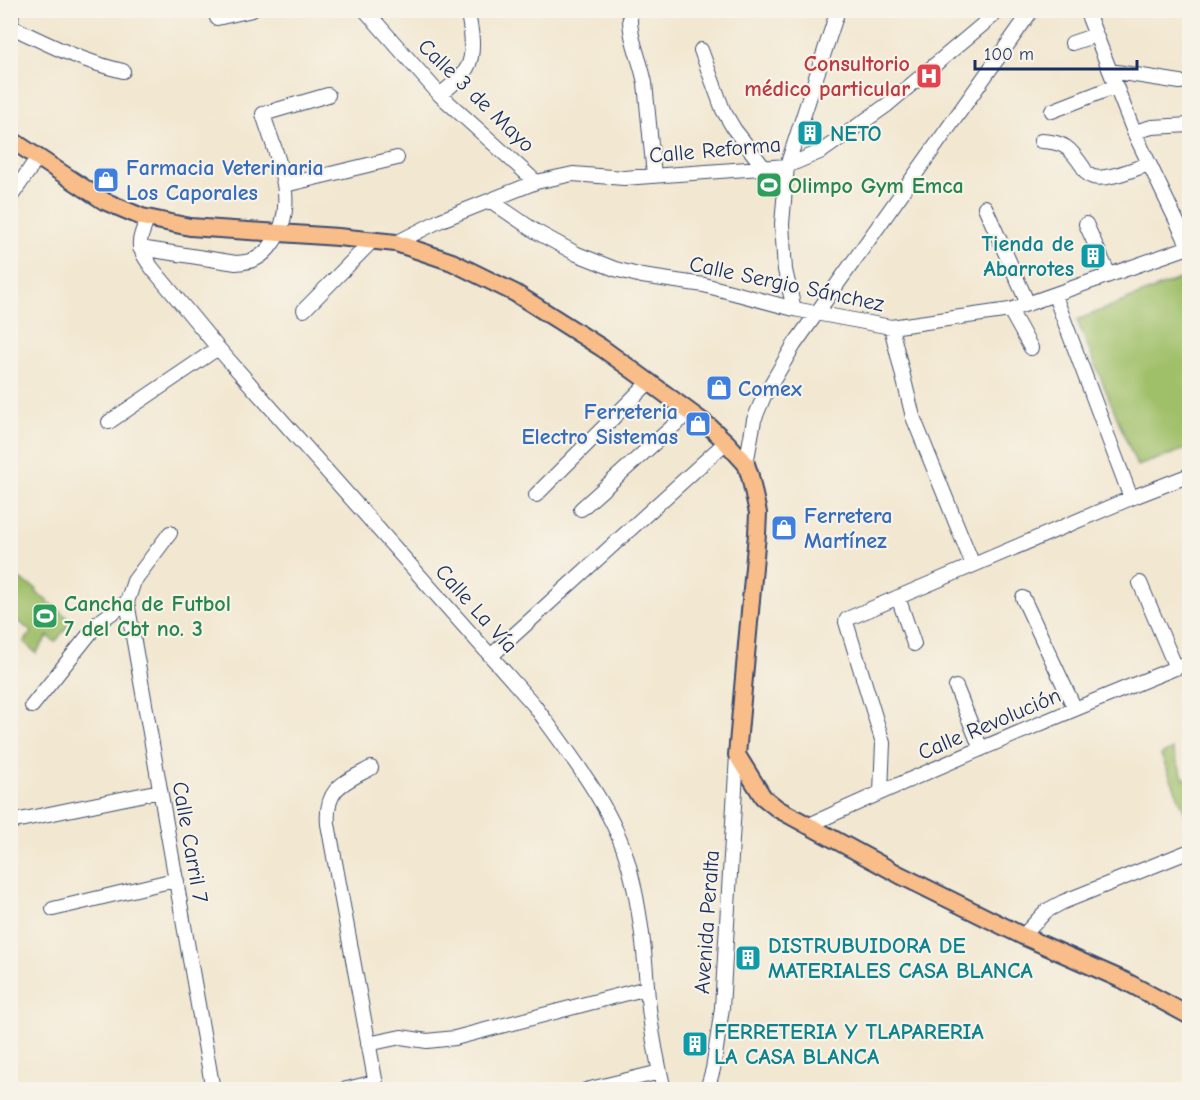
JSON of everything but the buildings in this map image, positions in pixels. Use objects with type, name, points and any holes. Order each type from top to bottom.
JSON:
[{"type":"main road","points":[[10,139],[104,201],[148,218],[190,227],[396,243],[452,262],[515,293],[602,348],[710,427],[746,464],[758,513],[737,755],[759,792],[770,803],[807,826],[900,875],[1023,936],[1125,981],[1190,1016]]},
{"type":"street","points":[[12,10],[11,31],[94,64],[123,71]]},
{"type":"street","points":[[217,18],[252,10]]},
{"type":"street","name":"Calle 3 de Mayo","points":[[365,10],[440,95],[536,182]]},
{"type":"street","points":[[440,95],[461,76],[472,55],[467,10]]},
{"type":"street","points":[[630,10],[628,27],[645,83],[654,175]]},
{"type":"street","points":[[794,309],[785,270],[782,224],[787,166],[838,10]]},
{"type":"street","name":"Calle Reforma","points":[[396,243],[441,220],[536,182],[573,174],[624,178],[787,166],[822,151],[887,105],[1000,10]]},
{"type":"street","points":[[746,464],[754,420],[764,396],[794,345],[1032,10]]},
{"type":"street","points":[[1086,10],[1134,132],[1188,243]]},
{"type":"street","points":[[1072,43],[1096,35]]},
{"type":"street","points":[[701,50],[723,111],[765,169]]},
{"type":"street","points":[[1110,71],[1180,82]]},
{"type":"street","points":[[1052,111],[1116,86]]},
{"type":"street","points":[[148,218],[139,242],[140,248],[236,262],[250,262],[259,258],[280,234],[287,206],[285,185],[263,114],[328,95]]},
{"type":"street","points":[[1134,132],[1152,127],[1190,125]]},
{"type":"street","points":[[1041,141],[1057,142],[1066,146],[1086,172],[1093,177],[1108,177],[1149,164]]},
{"type":"street","points":[[10,150],[34,154],[10,198]]},
{"type":"street","points":[[285,185],[397,158]]},
{"type":"street","name":"Calle Sergio Sánchez","points":[[491,201],[552,240],[578,254],[615,269],[642,276],[704,285],[794,309],[816,311],[891,327],[1010,310],[1055,296],[1188,243]]},
{"type":"street","points":[[985,207],[1028,304]]},
{"type":"street","points":[[1086,224],[1109,275]]},
{"type":"street","points":[[304,310],[372,241]]},
{"type":"street","name":"Calle La Vía","points":[[140,248],[152,268],[218,348],[534,705],[577,763],[607,815],[625,854],[637,900],[647,988],[664,1089]]},
{"type":"street","points":[[1055,296],[1131,498]]},
{"type":"street","points":[[1010,310],[1031,348]]},
{"type":"street","points":[[891,327],[913,417],[973,565]]},
{"type":"street","points":[[109,422],[218,348]]},
{"type":"street","points":[[536,495],[649,382]]},
{"type":"street","points":[[581,509],[689,412]]},
{"type":"street","points":[[491,656],[726,442]]},
{"type":"street","points":[[881,792],[883,743],[846,621],[1131,498],[1190,476]]},
{"type":"street","points":[[32,706],[99,622],[127,602],[134,581],[170,533]]},
{"type":"street","points":[[1140,583],[1183,665]]},
{"type":"street","points":[[898,597],[914,644]]},
{"type":"street","points":[[1023,598],[1075,709]]},
{"type":"street","name":"Calle Carril 7","points":[[127,602],[213,1089]]},
{"type":"street","name":"Calle Revolución","points":[[807,826],[881,792],[1183,665]]},
{"type":"street","points":[[956,687],[981,750]]},
{"type":"street","name":"Avenida Peralta","points":[[707,1089],[713,1069],[722,1008],[737,755]]},
{"type":"street","points":[[343,1089],[376,1085],[328,824],[327,807],[329,800],[342,784],[371,768]]},
{"type":"street","points":[[10,822],[160,791]]},
{"type":"street","points":[[1023,936],[1046,912],[1063,902],[1190,851]]},
{"type":"street","points":[[53,909],[177,881]]},
{"type":"street","points":[[368,1044],[401,1037],[427,1041],[455,1038],[647,988]]},
{"type":"street","points":[[586,1089],[660,1072]]},
{"type":"green space","points":[[1182,278],[1190,298],[1189,448],[1137,466],[1077,320]]},
{"type":"green space","points":[[11,575],[37,589],[36,592],[72,621],[55,642],[48,636],[36,653],[24,642],[32,632],[17,620],[11,628]]},
{"type":"green space","points":[[1172,749],[1184,779],[1189,777],[1189,822],[1161,755]]},
{"type":"place","name":"Consultorio médico particular","points":[[929,76]]},
{"type":"place","name":"NETO","points":[[810,133]]},
{"type":"place","name":"Farmacia Veterinaria Los Caporales","points":[[106,180]]},
{"type":"place","name":"Olimpo Gym Emca","points":[[769,185]]},
{"type":"place","name":"Tienda de Abarrotes","points":[[1093,256]]},
{"type":"place","name":"Comex","points":[[719,388]]},
{"type":"place","name":"Ferreteria Electro Sistemas","points":[[698,424]]},
{"type":"place","name":"Ferretera Martínez","points":[[784,528]]},
{"type":"place","name":"Cancha de Futbol 7 del Cbt no. 3","points":[[45,616]]},
{"type":"place","name":"DISTRUBUIDORA DE MATERIALES CASA BLANCA","points":[[748,958]]},
{"type":"place","name":"FERRETERIA Y TLAPARERIA LA CASA BLANCA","points":[[695,1044]]}]
